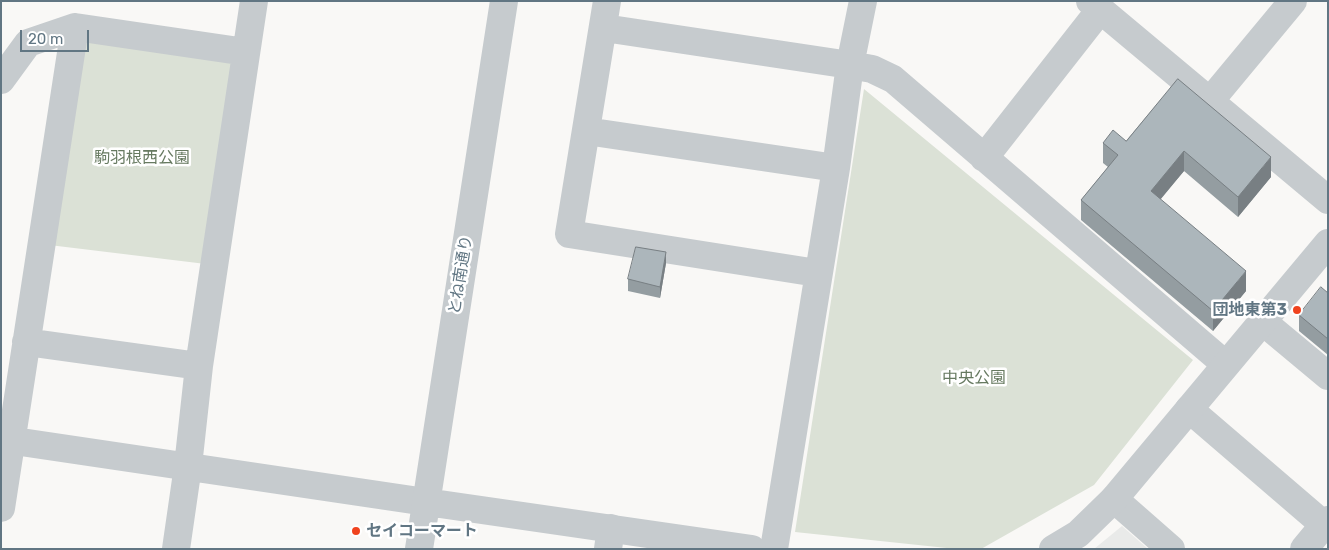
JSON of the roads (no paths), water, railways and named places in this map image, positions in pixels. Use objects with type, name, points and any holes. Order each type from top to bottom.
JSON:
[{"type":"street","points":[[176,549],[188,466],[199,366],[254,1]]},
{"type":"street","name":"とね南通り","points":[[419,549],[504,1]]},
{"type":"street","points":[[608,1],[569,234],[817,273]]},
{"type":"street","points":[[774,549],[817,273],[836,168],[850,65],[862,1]]},
{"type":"street","points":[[1210,101],[1293,1]]},
{"type":"street","points":[[984,158],[1095,6],[1328,200]]},
{"type":"street","points":[[1,80],[28,43],[75,27],[246,52]]},
{"type":"street","points":[[1,508],[6,440],[26,342],[75,27]]},
{"type":"street","points":[[604,28],[850,65],[872,69],[892,79],[1225,364]]},
{"type":"street","points":[[586,131],[836,168]]},
{"type":"street","points":[[1053,549],[1078,534],[1114,499],[1328,243]]},
{"type":"street","points":[[1262,321],[1328,376]]},
{"type":"street","points":[[26,342],[199,366]]},
{"type":"street","points":[[1188,409],[1326,523],[1304,549]]},
{"type":"street","points":[[6,440],[426,502],[610,538],[752,549]]},
{"type":"street","points":[[1114,499],[1171,549]]},
{"type":"place","name":"団地東第3","points":[[1297,310]]},
{"type":"place","name":"セイコーマート","points":[[356,531]]},
{"type":"park label","name":"駒羽根西公園","points":[[142,158]]},
{"type":"park label","name":"中央公園","points":[[974,378]]}]
